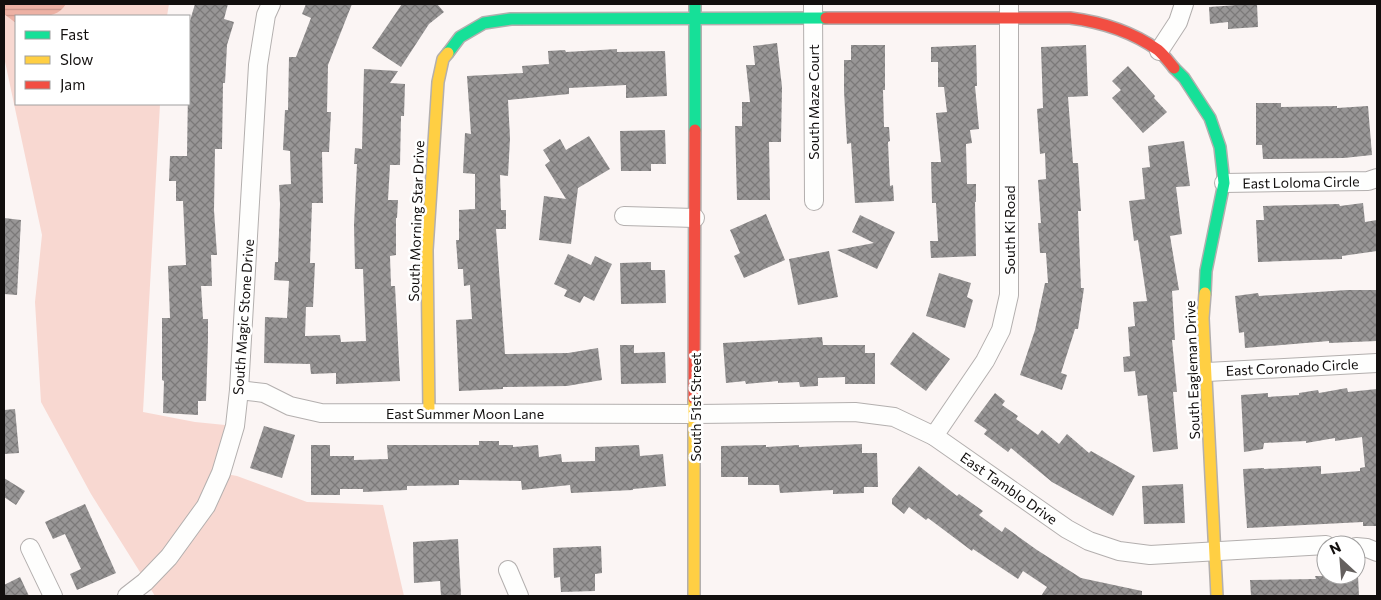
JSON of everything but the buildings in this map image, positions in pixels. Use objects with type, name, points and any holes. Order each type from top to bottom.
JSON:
[{"type":"street","name":"South Magic Stone Drive","points":[[128,596],[146,582],[170,557],[206,506],[221,472],[235,426],[239,390],[258,65],[266,15],[271,4]]},
{"type":"street","name":"South 51st Street","points":[[694,596],[695,4]]},
{"type":"street","points":[[1159,51],[1178,22],[1184,4]]},
{"type":"street","name":"South Eagleman Drive","points":[[460,36],[484,23],[511,19],[695,20],[813,11],[1009,11],[1099,22],[1128,33],[1159,51],[1184,78],[1210,118],[1220,147],[1224,183],[1206,271],[1203,318],[1217,596]]},
{"type":"street","name":"South Maze Court","points":[[813,11],[814,201]]},
{"type":"street","name":"South Ki Road","points":[[934,436],[989,354],[1001,330],[1009,295],[1009,11]]},
{"type":"street","name":"South Morning Star Drive","points":[[428,412],[427,250],[438,82],[443,59],[460,36]]},
{"type":"street","name":"East Loloma Circle","points":[[1224,183],[1368,181],[1377,178]]},
{"type":"street","points":[[624,216],[695,218]]},
{"type":"street","name":"East Coronado Circle","points":[[1207,372],[1377,363]]},
{"type":"street","name":"East Summer Moon Lane","points":[[239,390],[264,393],[290,406],[321,413],[695,414]]},
{"type":"street","name":"East Tamblo Drive","points":[[695,414],[855,412],[894,417],[934,436],[1067,529],[1089,541],[1119,552],[1150,555],[1316,546]]},
{"type":"street","points":[[30,548],[53,596]]},
{"type":"street","points":[[508,570],[519,596]]},
{"type":"shaded area","points":[[4,4],[169,4],[167,15],[15,15],[15,105],[160,105],[143,412],[195,422],[235,426],[221,473],[237,476],[307,502],[383,505],[404,596],[155,596],[91,494],[41,402],[35,302],[42,235],[4,57]]},
{"type":"shaded area","points":[[4,4],[66,4],[62,9],[51,15],[15,15],[15,22],[4,14]]},
{"type":"traffic: fast","points":[[695,4],[695,130]]},
{"type":"traffic: fast","points":[[448,53],[460,37],[484,23],[511,19],[826,18]]},
{"type":"traffic: fast","points":[[1174,68],[1184,78],[1210,118],[1220,147],[1224,183],[1206,271],[1205,293]]},
{"type":"traffic: slow","points":[[429,412],[427,250],[438,82],[443,59],[448,53]]},
{"type":"traffic: slow","points":[[1205,293],[1203,318],[1217,596]]},
{"type":"traffic: slow","points":[[694,399],[694,596]]},
{"type":"traffic: jam","points":[[826,18],[1070,18],[1105,25],[1148,43],[1158,50],[1174,68]]},
{"type":"traffic: jam","points":[[694,399],[695,130]]}]
